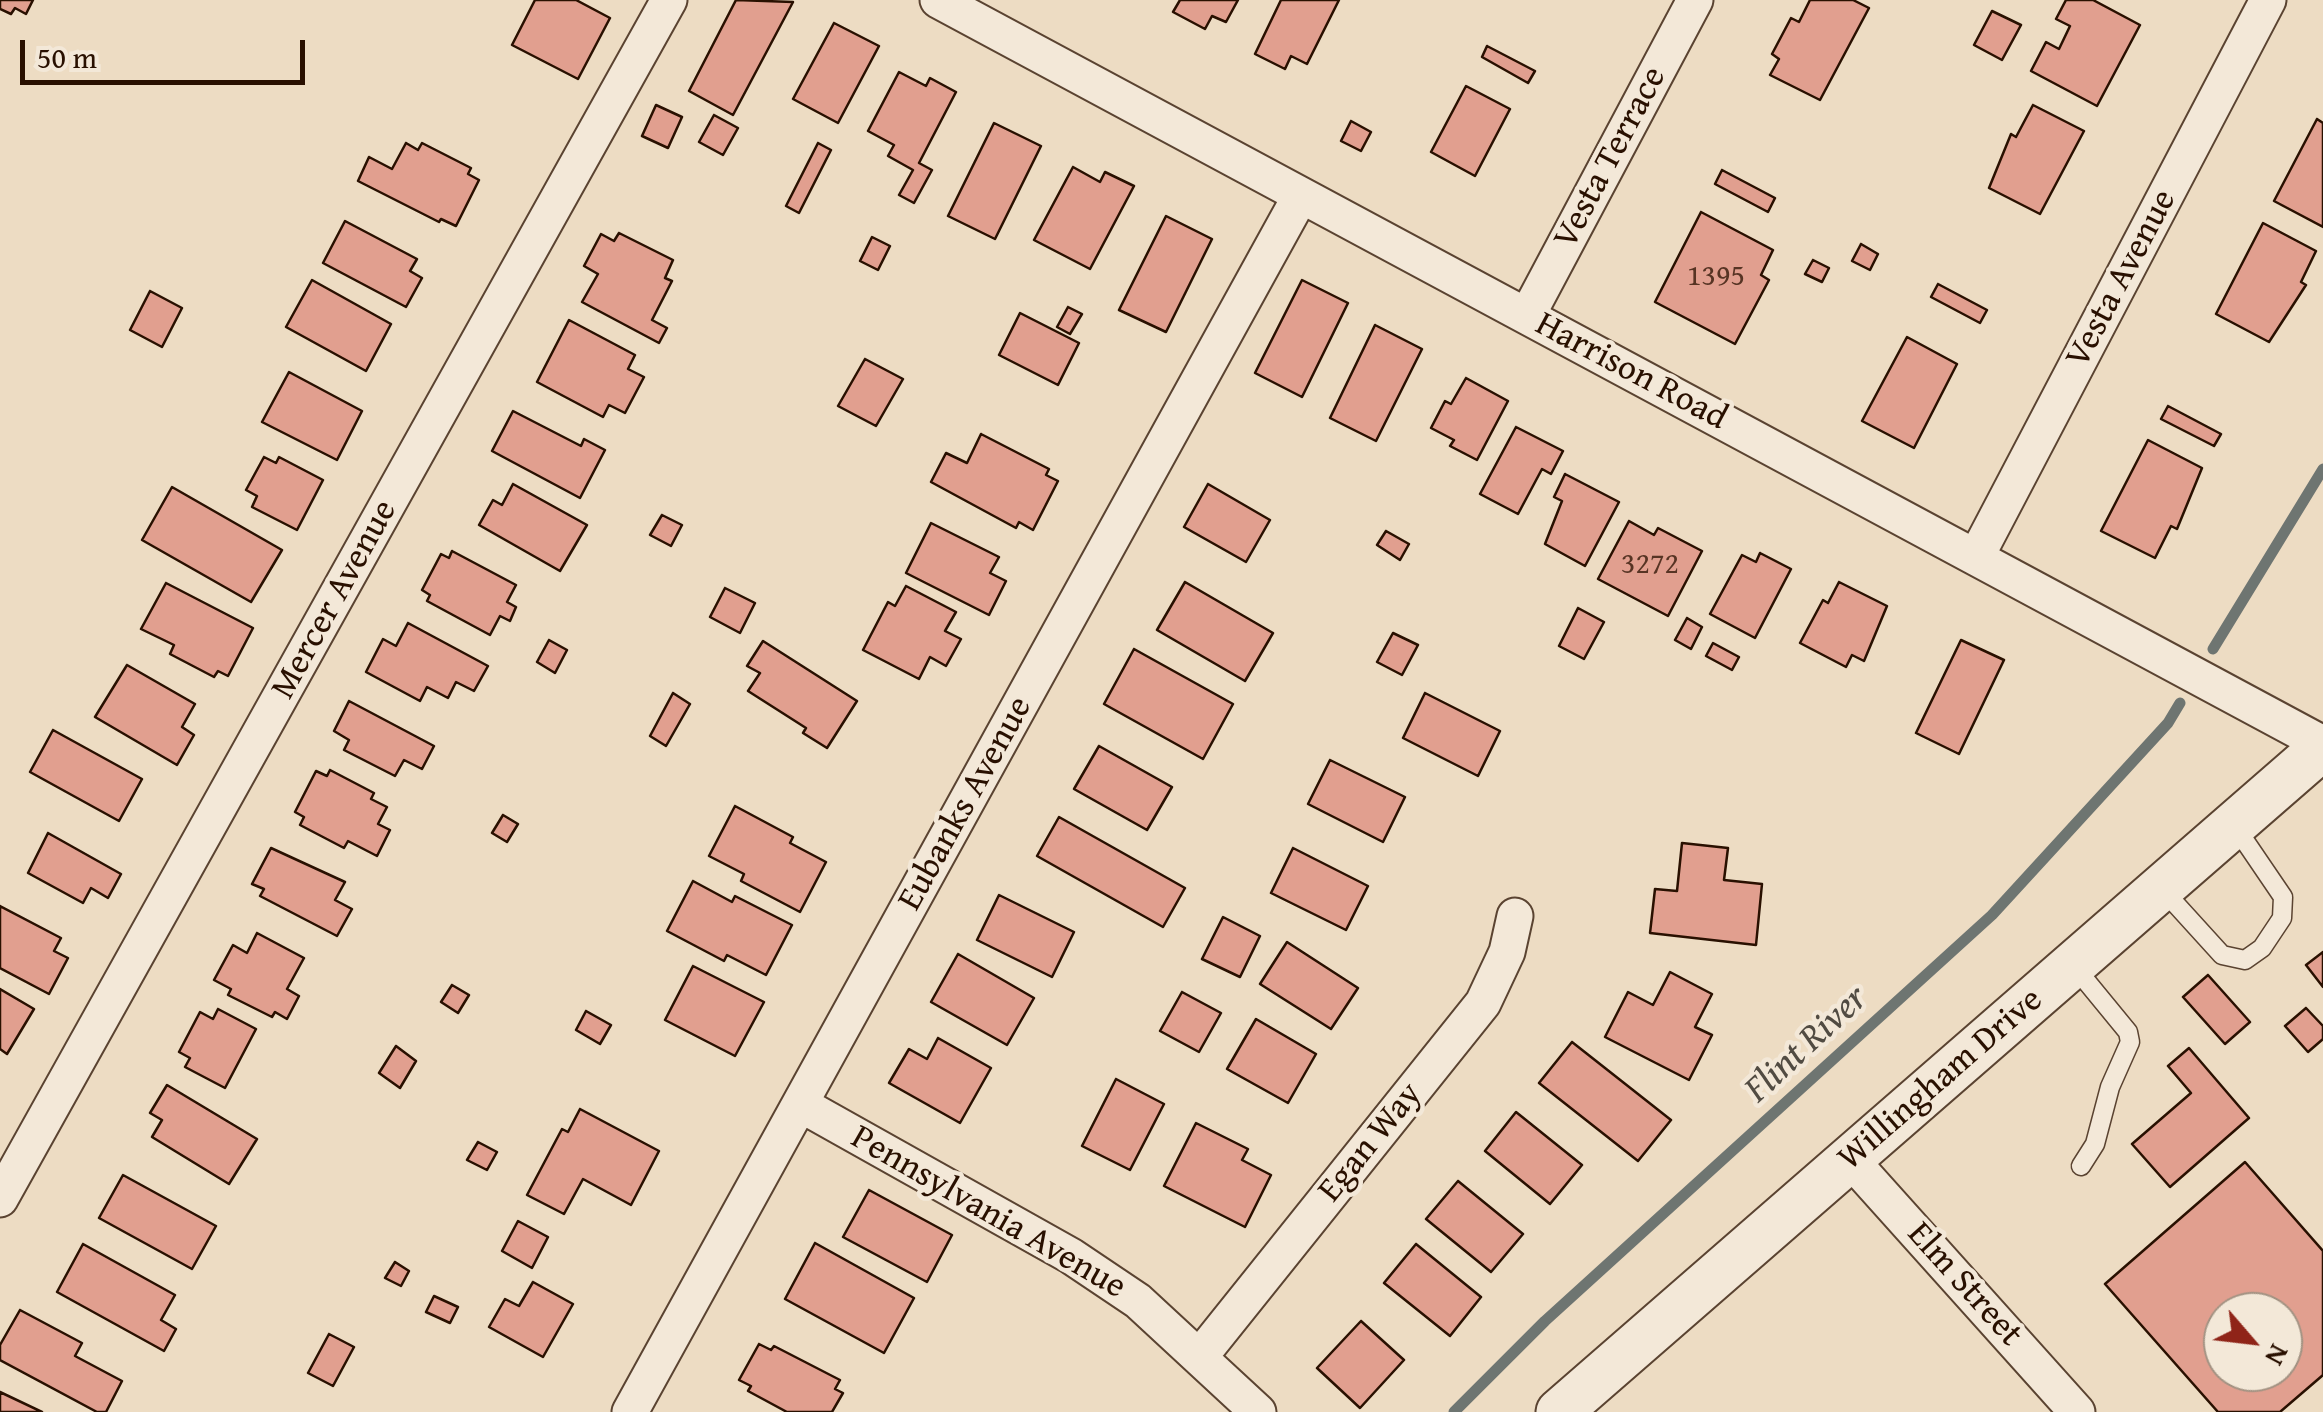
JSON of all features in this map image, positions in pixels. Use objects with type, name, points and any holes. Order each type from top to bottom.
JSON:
[{"type":"street","name":"Mercer Avenue","points":[[0,1199],[669,0]]},
{"type":"street","name":"Harrison Road","points":[[938,0],[2323,746]]},
{"type":"street","name":"Vesta Terrace","points":[[1527,316],[1695,0]]},
{"type":"street","name":"Vesta Avenue","points":[[1976,558],[2268,0]]},
{"type":"street","name":"Eubanks Avenue","points":[[630,1412],[1301,195]]},
{"type":"street","name":"Willingham Drive","points":[[1558,1412],[2323,746]]},
{"type":"street","name":"Egan Way","points":[[1202,1355],[1483,1002],[1507,952],[1515,916]]},
{"type":"street","name":"Pennsylvania Avenue","points":[[800,1104],[1071,1256],[1138,1301],[1202,1355],[1258,1412]]},
{"type":"street","name":"Elm Street","points":[[1850,1159],[2077,1412]]},
{"type":"lane","points":[[2161,888],[2222,955],[2245,960],[2262,948],[2282,918],[2284,897],[2234,824]]},
{"type":"lane","points":[[2073,964],[2128,1032],[2130,1042],[2128,1055],[2110,1087],[2095,1144],[2081,1166]]},
{"type":"building","points":[[0,0],[33,0],[26,14],[15,8],[11,14],[0,9]]},
{"type":"building","points":[[535,0],[576,0],[610,18],[578,79],[512,45]]},
{"type":"building","points":[[736,0],[793,2],[733,115],[689,91]]},
{"type":"building","points":[[1180,0],[1238,0],[1226,22],[1212,16],[1205,29],[1173,12]]},
{"type":"building","points":[[1281,0],[1339,0],[1307,64],[1291,56],[1285,69],[1255,54]]},
{"type":"building","points":[[1810,0],[1853,0],[1869,8],[1820,100],[1770,75],[1779,59],[1772,54],[1791,18],[1799,22]]},
{"type":"building","points":[[2066,0],[2093,0],[2140,25],[2097,106],[2031,71],[2046,42],[2059,49],[2070,26],[2056,19]]},
{"type":"building","points":[[1992,11],[2021,25],[2002,60],[1974,45]]},
{"type":"building","points":[[834,23],[879,46],[838,123],[793,99]]},
{"type":"building","points":[[1487,46],[1535,71],[1528,83],[1482,57]]},
{"type":"building","points":[[899,72],[926,86],[930,78],[956,92],[919,163],[932,170],[914,203],[899,195],[913,170],[888,156],[894,145],[868,131]]},
{"type":"building","points":[[1466,86],[1510,109],[1475,176],[1431,152]]},
{"type":"building","points":[[656,105],[682,117],[668,148],[642,136]]},
{"type":"building","points":[[2033,105],[2084,131],[2040,214],[1989,188],[2011,134],[2016,137]]},
{"type":"building","points":[[714,115],[738,128],[723,155],[699,142]]},
{"type":"building","points":[[2317,119],[2323,123],[2323,227],[2274,201]]},
{"type":"building","points":[[1351,121],[1371,132],[1361,151],[1341,141]]},
{"type":"building","points":[[994,123],[1041,146],[995,239],[948,216]]},
{"type":"building","points":[[406,143],[418,150],[422,143],[471,168],[468,174],[479,180],[456,226],[441,219],[439,222],[358,181],[369,157],[392,169]]},
{"type":"building","points":[[818,143],[831,150],[799,213],[786,206]]},
{"type":"building","points":[[1073,167],[1100,182],[1105,172],[1134,186],[1090,269],[1034,240]]},
{"type":"building","points":[[1722,170],[1775,198],[1768,212],[1715,184]]},
{"type":"building","points":[[1701,212],[1773,250],[1761,275],[1769,280],[1735,344],[1655,302]]},
{"type":"building","points":[[1166,216],[1212,239],[1166,332],[1119,310]]},
{"type":"building","points":[[345,221],[417,259],[410,271],[422,278],[406,307],[323,263]]},
{"type":"building","points":[[2263,223],[2316,251],[2301,282],[2306,285],[2269,342],[2216,314]]},
{"type":"building","points":[[619,233],[673,260],[665,278],[672,281],[652,320],[667,328],[659,343],[582,302],[598,274],[584,266],[601,234],[614,241]]},
{"type":"building","points":[[872,237],[890,246],[878,270],[860,261]]},
{"type":"building","points":[[1861,244],[1878,254],[1870,270],[1852,261]]},
{"type":"building","points":[[1813,260],[1829,268],[1822,282],[1805,274]]},
{"type":"building","points":[[312,280],[391,324],[366,371],[286,327]]},
{"type":"building","points":[[1302,280],[1348,303],[1302,397],[1255,373]]},
{"type":"building","points":[[1938,284],[1987,310],[1980,323],[1931,297]]},
{"type":"building","points":[[150,291],[182,308],[162,347],[130,330]]},
{"type":"building","points":[[1068,307],[1082,314],[1070,334],[1057,327]]},
{"type":"building","points":[[1020,313],[1079,343],[1058,385],[999,355]]},
{"type":"building","points":[[569,320],[635,355],[628,369],[644,377],[625,413],[609,405],[603,417],[537,382]]},
{"type":"building","points":[[1375,325],[1422,349],[1376,441],[1330,418]]},
{"type":"building","points":[[1907,337],[1957,364],[1914,448],[1862,421]]},
{"type":"building","points":[[865,359],[903,379],[876,426],[838,406]]},
{"type":"building","points":[[289,372],[362,411],[337,460],[262,422]]},
{"type":"building","points":[[1466,378],[1508,401],[1477,460],[1450,446],[1454,440],[1431,428],[1445,401],[1451,404]]},
{"type":"building","points":[[2168,406],[2221,434],[2214,446],[2161,419]]},
{"type":"building","points":[[513,411],[581,446],[584,439],[605,450],[580,498],[492,451]]},
{"type":"building","points":[[1516,427],[1563,451],[1551,474],[1542,469],[1518,514],[1480,494]]},
{"type":"building","points":[[981,434],[1049,469],[1046,475],[1058,481],[1033,530],[1019,522],[1016,528],[931,482],[946,453],[967,463]]},
{"type":"building","points":[[2148,440],[2202,468],[2177,529],[2171,526],[2155,558],[2101,531]]},
{"type":"building","points":[[264,457],[276,463],[279,457],[323,480],[297,530],[252,507],[257,496],[246,490]]},
{"type":"building","points":[[1565,474],[1619,502],[1585,566],[1545,544],[1562,501],[1554,497]]},
{"type":"building","points":[[513,484],[587,525],[560,571],[479,525],[493,500],[502,505]]},
{"type":"building","points":[[1208,484],[1270,520],[1246,562],[1184,527]]},
{"type":"building","points":[[172,487],[282,550],[251,602],[142,540]]},
{"type":"building","points":[[662,515],[682,525],[671,546],[650,535]]},
{"type":"building","points":[[1629,521],[1654,535],[1658,528],[1702,551],[1668,616],[1598,579]]},
{"type":"building","points":[[931,523],[999,557],[990,573],[1006,581],[989,615],[906,573]]},
{"type":"building","points":[[1386,531],[1409,544],[1400,560],[1377,545]]},
{"type":"building","points":[[452,551],[516,585],[507,602],[516,607],[510,621],[500,616],[490,635],[427,601],[430,595],[422,590],[441,554],[449,558]]},
{"type":"building","points":[[1760,553],[1791,569],[1755,638],[1710,614],[1742,555],[1756,562]]},
{"type":"building","points":[[1185,582],[1273,633],[1245,681],[1157,630]]},
{"type":"building","points":[[1839,582],[1887,606],[1864,661],[1852,655],[1846,667],[1800,643],[1823,600],[1828,603]]},
{"type":"building","points":[[166,583],[253,628],[228,676],[218,671],[214,677],[170,654],[174,645],[141,629]]},
{"type":"building","points":[[906,586],[956,612],[945,631],[961,639],[946,666],[930,657],[919,679],[863,650],[888,602],[895,606]]},
{"type":"building","points":[[725,588],[755,603],[740,633],[710,617]]},
{"type":"building","points":[[1578,608],[1604,622],[1584,659],[1559,646]]},
{"type":"building","points":[[1687,618],[1702,627],[1691,649],[1675,640]]},
{"type":"building","points":[[408,623],[488,666],[474,691],[456,682],[448,698],[427,687],[420,701],[366,672],[383,639],[396,646]]},
{"type":"building","points":[[1393,633],[1418,645],[1402,675],[1377,662]]},
{"type":"building","points":[[549,640],[567,650],[555,673],[537,662]]},
{"type":"building","points":[[1961,640],[2004,660],[1959,754],[1916,733]]},
{"type":"building","points":[[763,641],[857,701],[827,748],[803,733],[806,728],[748,691],[760,673],[747,666]]},
{"type":"building","points":[[1713,643],[1739,657],[1732,670],[1706,656]]},
{"type":"building","points":[[1134,649],[1233,704],[1203,759],[1104,704]]},
{"type":"building","points":[[127,665],[195,704],[182,727],[194,735],[177,765],[95,717]]},
{"type":"building","points":[[673,693],[690,704],[666,746],[650,736]]},
{"type":"building","points":[[1425,693],[1500,731],[1478,776],[1403,738]]},
{"type":"building","points":[[349,701],[434,746],[422,769],[404,760],[395,776],[344,750],[349,740],[334,731]]},
{"type":"building","points":[[53,730],[142,779],[119,821],[30,772]]},
{"type":"building","points":[[1099,746],[1172,787],[1147,830],[1074,789]]},
{"type":"building","points":[[1330,760],[1405,797],[1383,842],[1308,804]]},
{"type":"building","points":[[330,770],[374,793],[371,799],[387,807],[378,824],[390,830],[377,856],[348,841],[344,848],[300,825],[304,817],[295,812],[316,771],[327,776]]},
{"type":"building","points":[[735,806],[793,837],[790,843],[826,862],[800,912],[741,881],[744,874],[709,856]]},
{"type":"building","points":[[503,815],[518,824],[507,842],[492,833]]},
{"type":"building","points":[[1059,817],[1185,888],[1163,927],[1037,856]]},
{"type":"building","points":[[48,833],[121,874],[108,898],[91,888],[83,903],[28,873]]},
{"type":"building","points":[[1682,843],[1728,848],[1724,880],[1762,884],[1756,945],[1650,933],[1655,889],[1677,891]]},
{"type":"building","points":[[271,848],[345,882],[335,900],[352,909],[337,936],[260,896],[264,889],[252,884]]},
{"type":"building","points":[[1293,848],[1368,886],[1346,930],[1271,893]]},
{"type":"building","points":[[693,881],[732,902],[735,896],[792,925],[766,975],[727,955],[724,961],[667,931]]},
{"type":"building","points":[[999,895],[1074,932],[1052,977],[977,940]]},
{"type":"building","points":[[0,906],[61,938],[54,951],[68,958],[49,994],[0,968]]},
{"type":"building","points":[[1223,917],[1260,936],[1240,977],[1202,959]]},
{"type":"building","points":[[257,933],[304,958],[287,989],[299,996],[287,1019],[275,1012],[272,1017],[228,995],[231,989],[214,980],[233,945],[247,953]]},
{"type":"building","points":[[1287,942],[1358,988],[1331,1029],[1260,984]]},
{"type":"building","points":[[2323,952],[2323,987],[2306,965]]},
{"type":"building","points":[[958,954],[1034,998],[1007,1045],[931,1002]]},
{"type":"building","points":[[693,966],[764,1002],[735,1056],[665,1020]]},
{"type":"building","points":[[1670,972],[1712,994],[1695,1027],[1712,1035],[1689,1080],[1605,1037],[1628,992],[1653,1005]]},
{"type":"building","points":[[2208,975],[2250,1022],[2225,1044],[2183,997]]},
{"type":"building","points":[[452,985],[469,995],[458,1013],[441,1002]]},
{"type":"building","points":[[0,989],[34,1009],[7,1054],[0,1049]]},
{"type":"building","points":[[1182,992],[1221,1013],[1199,1052],[1160,1031]]},
{"type":"building","points":[[2306,1008],[2323,1026],[2323,1039],[2308,1052],[2285,1026]]},
{"type":"building","points":[[218,1009],[256,1029],[225,1088],[185,1067],[190,1058],[179,1052],[200,1012],[213,1019]]},
{"type":"building","points":[[586,1011],[611,1025],[600,1044],[576,1030]]},
{"type":"building","points":[[1256,1019],[1316,1054],[1288,1103],[1227,1069]]},
{"type":"building","points":[[938,1038],[991,1068],[960,1123],[889,1083],[909,1049],[927,1059]]},
{"type":"building","points":[[1572,1042],[1671,1120],[1638,1161],[1539,1083]]},
{"type":"building","points":[[396,1046],[416,1061],[400,1088],[379,1073]]},
{"type":"building","points":[[2189,1048],[2249,1118],[2170,1187],[2132,1144],[2191,1093],[2168,1066]]},
{"type":"building","points":[[1116,1079],[1164,1104],[1130,1170],[1082,1146]]},
{"type":"building","points":[[167,1085],[257,1139],[229,1184],[152,1137],[162,1120],[150,1113]]},
{"type":"building","points":[[580,1109],[659,1151],[631,1205],[583,1179],[564,1214],[527,1195],[562,1129],[568,1132]]},
{"type":"building","points":[[1516,1112],[1582,1165],[1550,1204],[1485,1151]]},
{"type":"building","points":[[1196,1123],[1248,1149],[1242,1160],[1271,1175],[1245,1227],[1164,1186]]},
{"type":"building","points":[[478,1142],[497,1152],[487,1170],[467,1160]]},
{"type":"building","points":[[2245,1162],[2323,1251],[2323,1375],[2280,1412],[2218,1412],[2105,1284]]},
{"type":"building","points":[[123,1175],[216,1226],[192,1269],[99,1218]]},
{"type":"building","points":[[1458,1181],[1523,1234],[1491,1272],[1426,1219]]},
{"type":"building","points":[[869,1190],[952,1235],[927,1282],[843,1237]]},
{"type":"building","points":[[518,1221],[548,1237],[532,1268],[502,1251]]},
{"type":"building","points":[[815,1243],[914,1298],[884,1353],[785,1299]]},
{"type":"building","points":[[83,1244],[175,1295],[161,1320],[176,1329],[164,1351],[57,1292]]},
{"type":"building","points":[[1416,1244],[1481,1297],[1450,1336],[1384,1283]]},
{"type":"building","points":[[395,1262],[409,1271],[401,1286],[385,1278]]},
{"type":"building","points":[[533,1282],[573,1304],[543,1357],[489,1327],[505,1299],[519,1306]]},
{"type":"building","points":[[434,1296],[458,1307],[450,1323],[426,1312]]},
{"type":"building","points":[[20,1310],[82,1343],[75,1356],[122,1381],[106,1412],[97,1412],[0,1360],[0,1345]]},
{"type":"building","points":[[1361,1321],[1404,1360],[1360,1408],[1317,1368]]},
{"type":"building","points":[[329,1334],[354,1347],[333,1386],[308,1373]]},
{"type":"building","points":[[759,1344],[771,1350],[774,1346],[840,1380],[835,1389],[843,1393],[832,1412],[787,1412],[748,1391],[751,1386],[739,1380]]},
{"type":"building","points":[[0,1392],[42,1412],[0,1412]]},
{"type":"waterway","name":"Flint River","points":[[2213,649],[2323,469]]},
{"type":"waterway","name":"Flint River","points":[[1454,1412],[1545,1321],[1992,915],[2168,723],[2180,703]]}]
